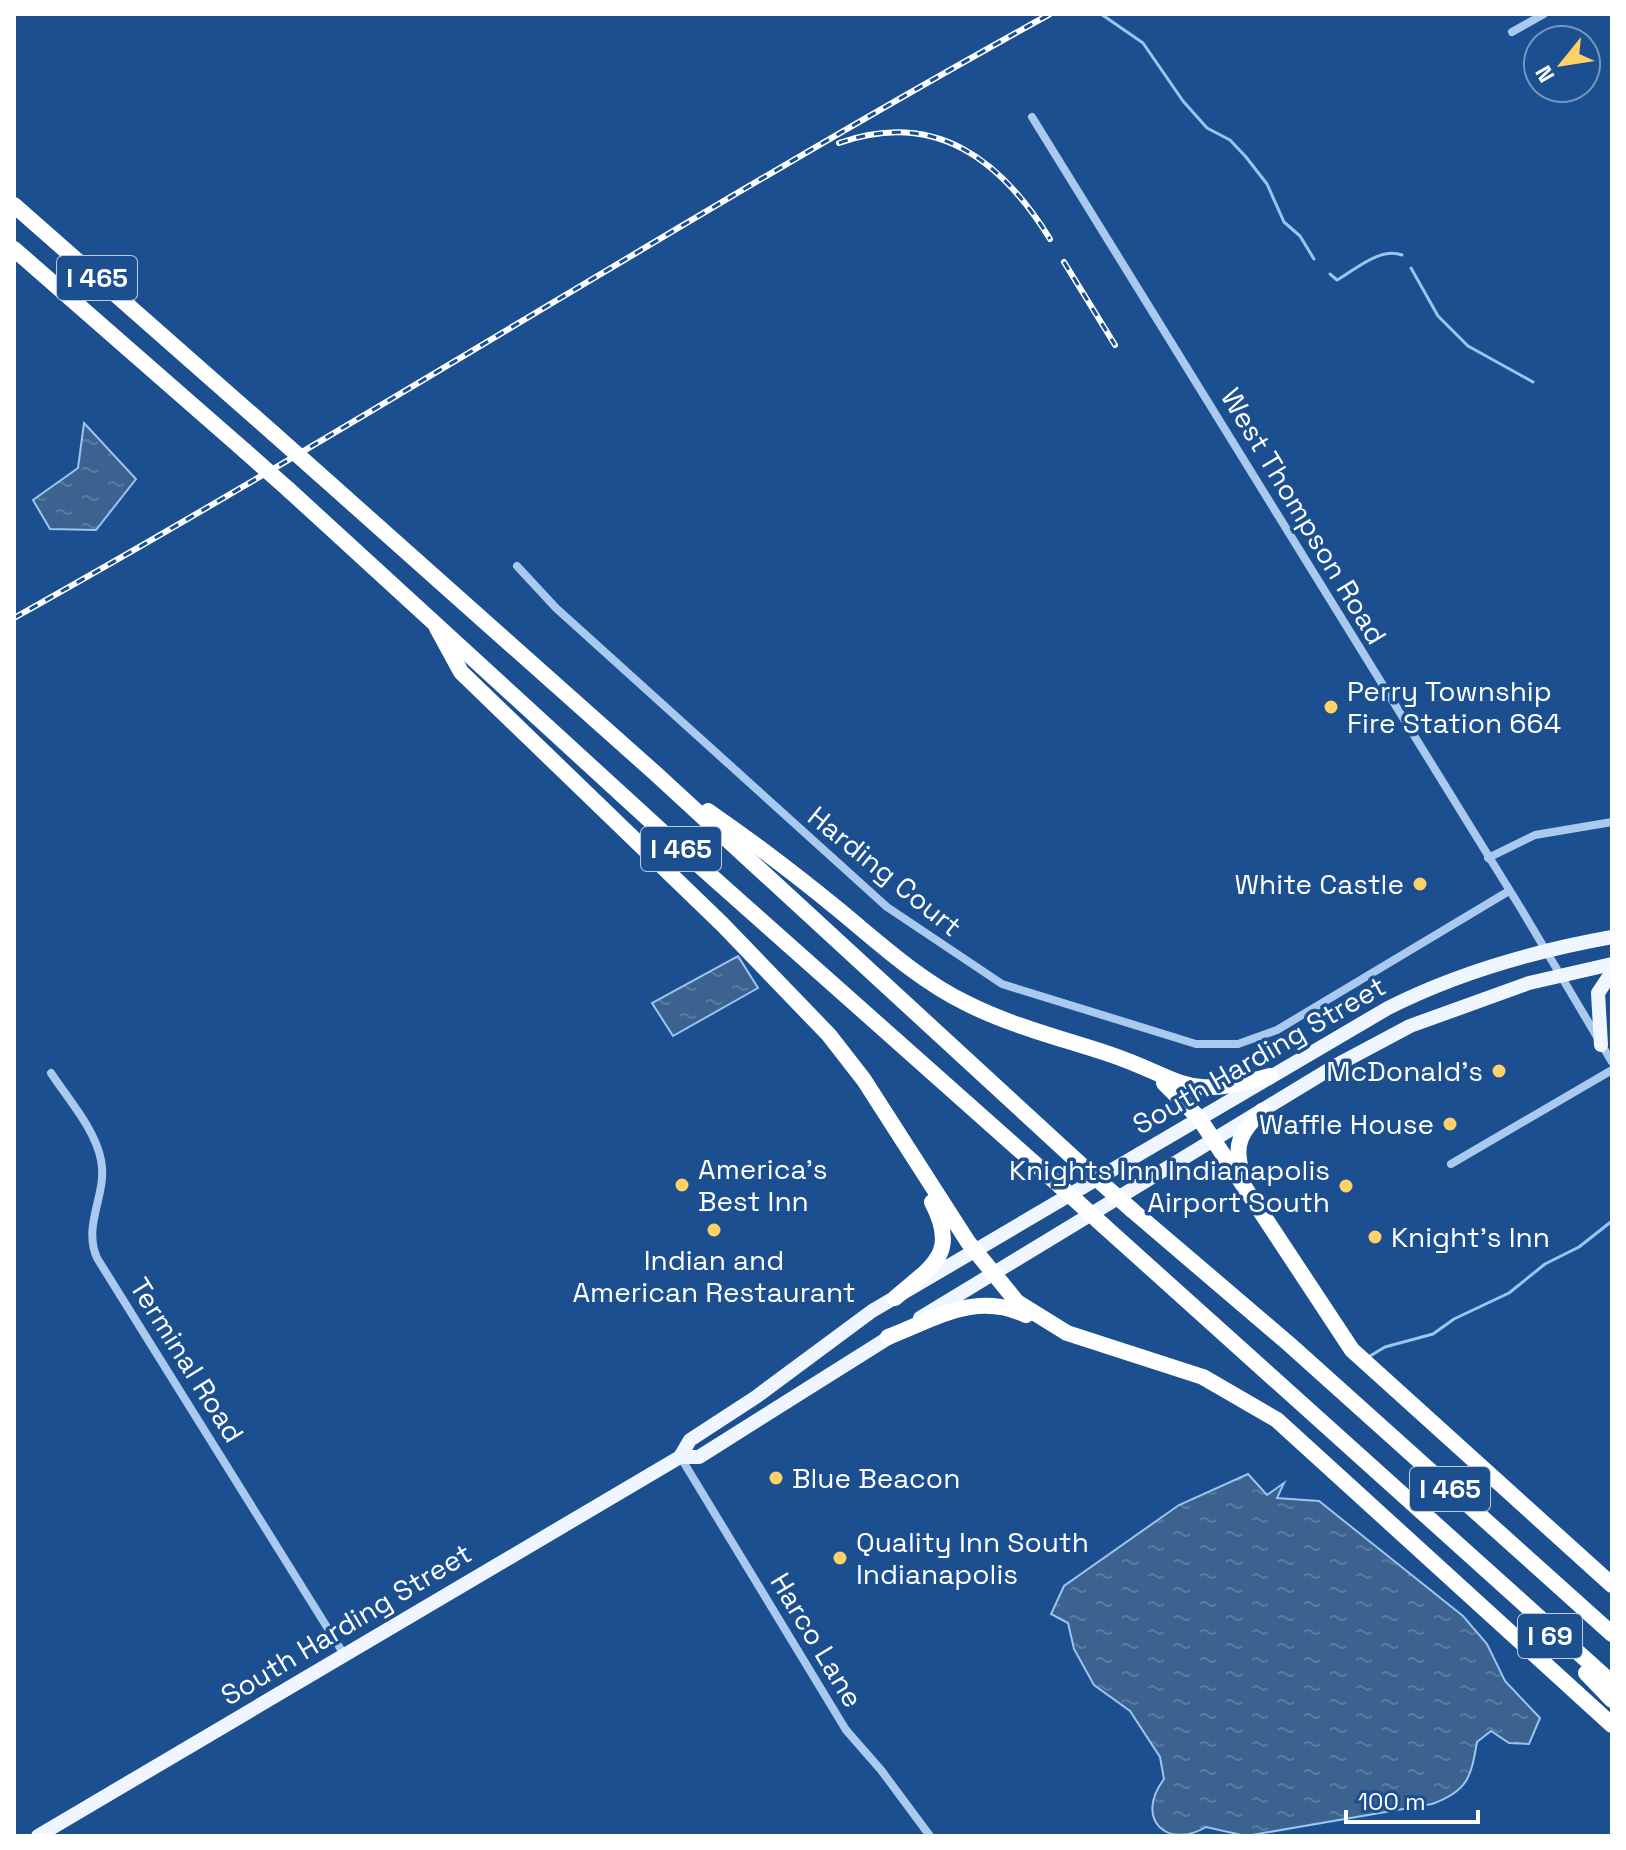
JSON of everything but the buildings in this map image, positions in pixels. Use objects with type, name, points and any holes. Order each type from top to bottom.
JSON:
[{"type":"highway","name":"I 465","points":[[14,205],[655,773],[1079,1163],[1289,1344],[1612,1634]]},
{"type":"highway","name":"I 465","points":[[14,249],[289,490],[437,628],[1612,1683]]},
{"type":"highway","points":[[437,628],[461,672],[482,694],[793,994],[864,1080],[992,1274],[1017,1302],[1047,1322]]},
{"type":"highway","points":[[655,773],[776,859],[928,980],[964,1002],[1151,1072],[1177,1085],[1210,1090],[1270,1076]]},
{"type":"highway","points":[[1151,1072],[1199,1118],[1352,1350],[1612,1585]]},
{"type":"highway","points":[[1246,1186],[1237,1142],[1246,1126],[1262,1111]]},
{"type":"highway","points":[[893,1126],[945,1231],[945,1244],[938,1259],[895,1298]]},
{"type":"highway","points":[[888,1337],[956,1309],[977,1304],[1006,1307],[1089,1341],[1203,1377],[1277,1420],[1612,1725]]},
{"type":"highway","name":"I 69","points":[[1488,1572],[1612,1700]]},
{"type":"main road","name":"South Harding Street","points":[[38,1836],[680,1457],[690,1440],[756,1397],[844,1330],[1270,1076],[1422,992],[1466,974],[1544,950],[1612,937]]},
{"type":"main road","name":"South Harding Street","points":[[680,1457],[699,1457],[888,1337],[1262,1111],[1410,1026],[1478,999],[1559,974],[1612,964]]},
{"type":"main road","points":[[1601,1045],[1598,993],[1612,972]]},
{"type":"street","points":[[1512,32],[1544,14]]},
{"type":"street","name":"West Thompson Road","points":[[1032,117],[1612,1062]]},
{"type":"street","name":"Harding Court","points":[[517,566],[556,608],[887,907],[953,955],[1014,990],[1196,1044],[1238,1044],[1277,1030],[1509,891]]},
{"type":"street","points":[[1488,858],[1535,835],[1612,822]]},
{"type":"street","points":[[1451,1164],[1612,1070]]},
{"type":"street","name":"Terminal Road","points":[[51,1073],[94,1141],[100,1157],[102,1178],[91,1231],[97,1258],[345,1656]]},
{"type":"street","name":"Harco Lane","points":[[680,1457],[846,1730],[881,1770],[930,1836]]},
{"type":"water","points":[[84,423],[136,479],[96,530],[50,529],[33,500],[78,468]]},
{"type":"water","points":[[738,956],[758,988],[673,1036],[652,1003]]},
{"type":"water","points":[[1248,1474],[1267,1495],[1284,1483],[1277,1498],[1319,1501],[1463,1616],[1487,1644],[1505,1681],[1540,1718],[1529,1744],[1509,1743],[1491,1731],[1477,1742],[1466,1781],[1453,1794],[1432,1804],[1246,1836],[1206,1827],[1179,1835],[1159,1827],[1152,1807],[1164,1779],[1160,1757],[1130,1711],[1094,1685],[1074,1649],[1068,1623],[1051,1614],[1064,1586],[1179,1505]]},
{"type":"waterway","points":[[1101,14],[1143,43],[1183,101],[1207,128],[1230,140],[1246,157],[1267,184],[1284,222],[1300,236],[1314,259]]},
{"type":"waterway","points":[[1330,274],[1337,280],[1377,256],[1402,255]]},
{"type":"waterway","points":[[1411,268],[1438,316],[1468,346],[1533,382]]},
{"type":"waterway","points":[[1370,1356],[1385,1347],[1433,1334],[1454,1319],[1509,1293],[1545,1264],[1579,1247],[1612,1221]]},
{"type":"railway","points":[[14,618],[790,162],[1050,14]]},
{"type":"railway","points":[[839,143],[874,134],[906,133],[935,138],[962,149],[987,165],[1010,186],[1050,239]]},
{"type":"railway","points":[[1064,262],[1115,345]]},
{"type":"place","name":"Perry Township Fire Station 664","points":[[1331,707]]},
{"type":"place","name":"White Castle","points":[[1420,884]]},
{"type":"place","name":"McDonald's","points":[[1499,1071]]},
{"type":"place","name":"Waffle House","points":[[1450,1124]]},
{"type":"place","name":"America's Best Inn","points":[[682,1185]]},
{"type":"place","name":"Knights Inn Indianapolis Airport South","points":[[1346,1186]]},
{"type":"place","name":"Indian and American Restaurant","points":[[714,1230]]},
{"type":"place","name":"Knight's Inn","points":[[1375,1237]]},
{"type":"place","name":"Blue Beacon","points":[[776,1478]]},
{"type":"place","name":"Quality Inn South Indianapolis","points":[[840,1558]]}]
